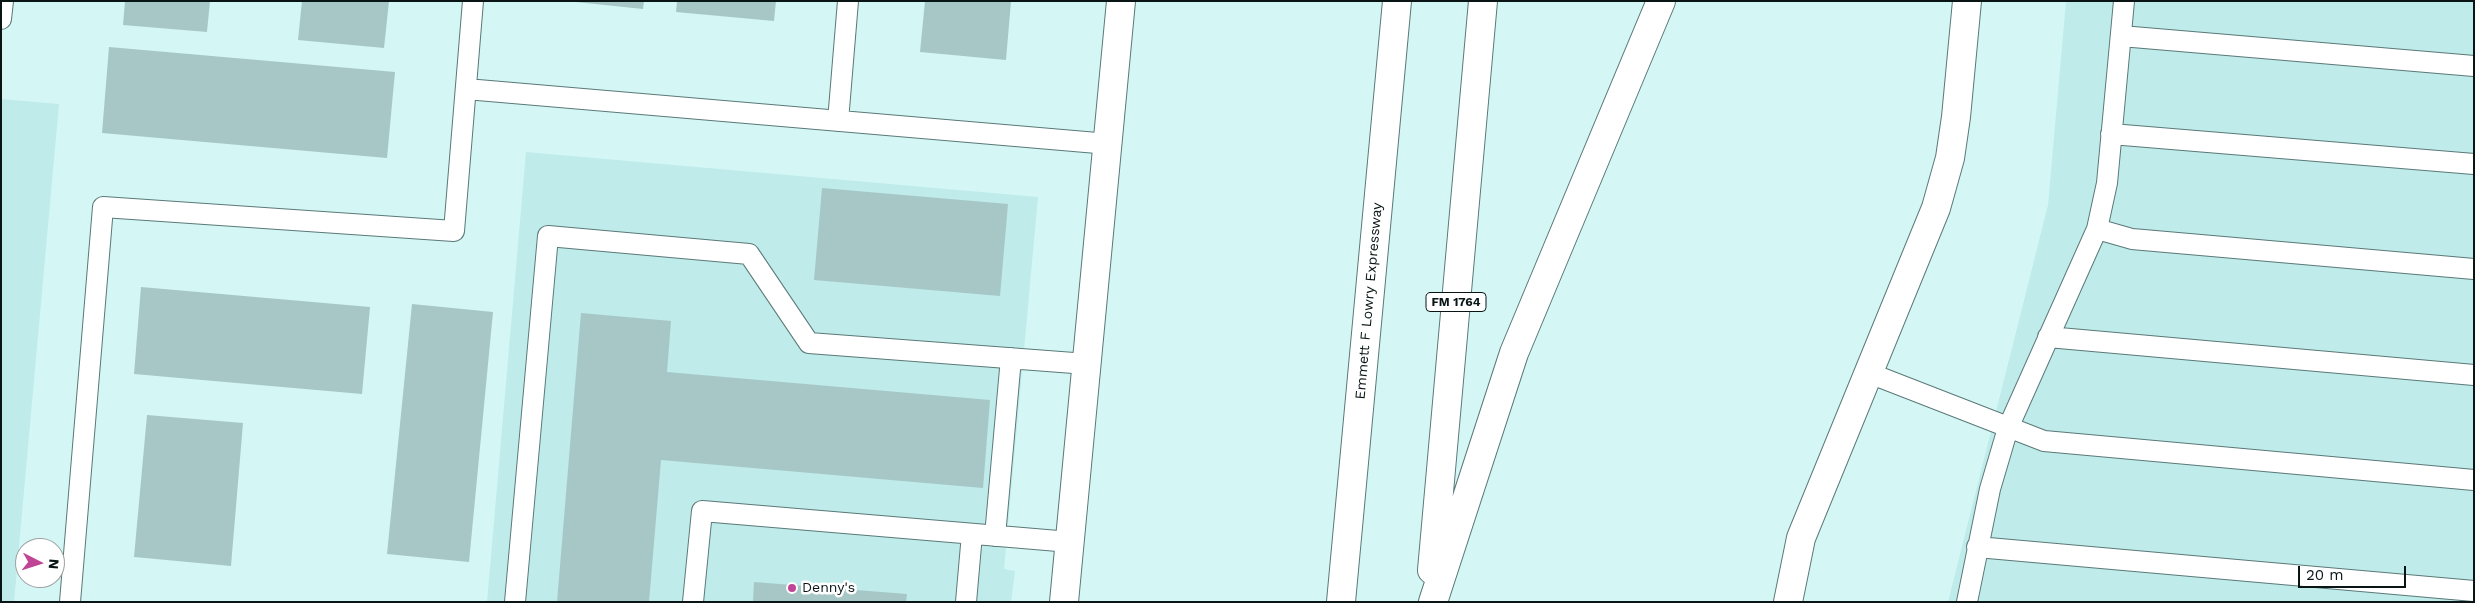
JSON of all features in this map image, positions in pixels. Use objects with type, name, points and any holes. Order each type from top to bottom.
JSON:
[{"type":"main road","points":[[1064,602],[1109,144],[1121,1]]},
{"type":"main road","name":"Emmett F Lowry Expressway","points":[[1342,602],[1397,1]]},
{"type":"main road","name":"FM 1764","points":[[1429,602],[1483,1]]},
{"type":"main road","points":[[1433,602],[1514,353],[1661,1]]},
{"type":"main road","points":[[1788,602],[1801,538],[1936,208],[1950,158],[1956,117],[1967,1]]},
{"type":"lane","points":[[1,20],[3,1]]},
{"type":"lane","points":[[70,602],[103,207],[454,231],[473,1]]},
{"type":"lane","points":[[838,120],[848,1]]},
{"type":"lane","points":[[1967,602],[1990,489],[2008,428],[2096,229],[2107,183],[2124,1]]},
{"type":"lane","points":[[2121,36],[2474,66]]},
{"type":"lane","points":[[466,88],[1109,144]]},
{"type":"lane","points":[[2112,134],[2474,164]]},
{"type":"lane","points":[[2096,229],[2132,239],[2474,269]]},
{"type":"lane","points":[[515,602],[548,236],[749,254],[809,343],[1087,364]]},
{"type":"lane","points":[[2048,337],[2474,375]]},
{"type":"lane","points":[[996,536],[1011,358]]},
{"type":"lane","points":[[1869,373],[2044,441],[2474,480]]},
{"type":"lane","points":[[694,602],[702,512],[1070,542]]},
{"type":"lane","points":[[966,602],[972,534]]},
{"type":"lane","points":[[1977,547],[2474,591]]},
{"type":"shaded area","points":[[2066,1],[2474,1],[2474,602],[1948,602],[2048,205]]},
{"type":"shaded area","points":[[1,99],[59,104],[20,538],[15,538],[14,602],[1,602]]},
{"type":"shaded area","points":[[526,152],[1038,197],[1004,569],[1015,571],[1011,602],[487,602]]},
{"type":"building","points":[[125,1],[210,1],[207,32],[123,25]]},
{"type":"building","points":[[302,1],[389,1],[384,48],[298,40]]},
{"type":"building","points":[[566,1],[644,1],[643,9]]},
{"type":"building","points":[[677,1],[776,1],[774,21],[676,12]]},
{"type":"building","points":[[925,1],[1011,1],[1006,60],[920,52]]},
{"type":"building","points":[[109,47],[395,72],[387,158],[102,133]]},
{"type":"building","points":[[822,188],[1008,204],[1000,296],[814,280]]},
{"type":"building","points":[[141,287],[370,307],[362,394],[134,374]]},
{"type":"building","points":[[412,304],[493,312],[469,562],[387,554]]},
{"type":"building","points":[[581,313],[671,321],[667,372],[990,400],[983,488],[661,460],[649,602],[557,602]]},
{"type":"building","points":[[147,415],[243,423],[231,566],[134,557]]},
{"type":"building","name":"Denny's","points":[[754,582],[907,594],[906,602],[753,602]]},
{"type":"place","name":"Denny's","points":[[792,588]]}]
